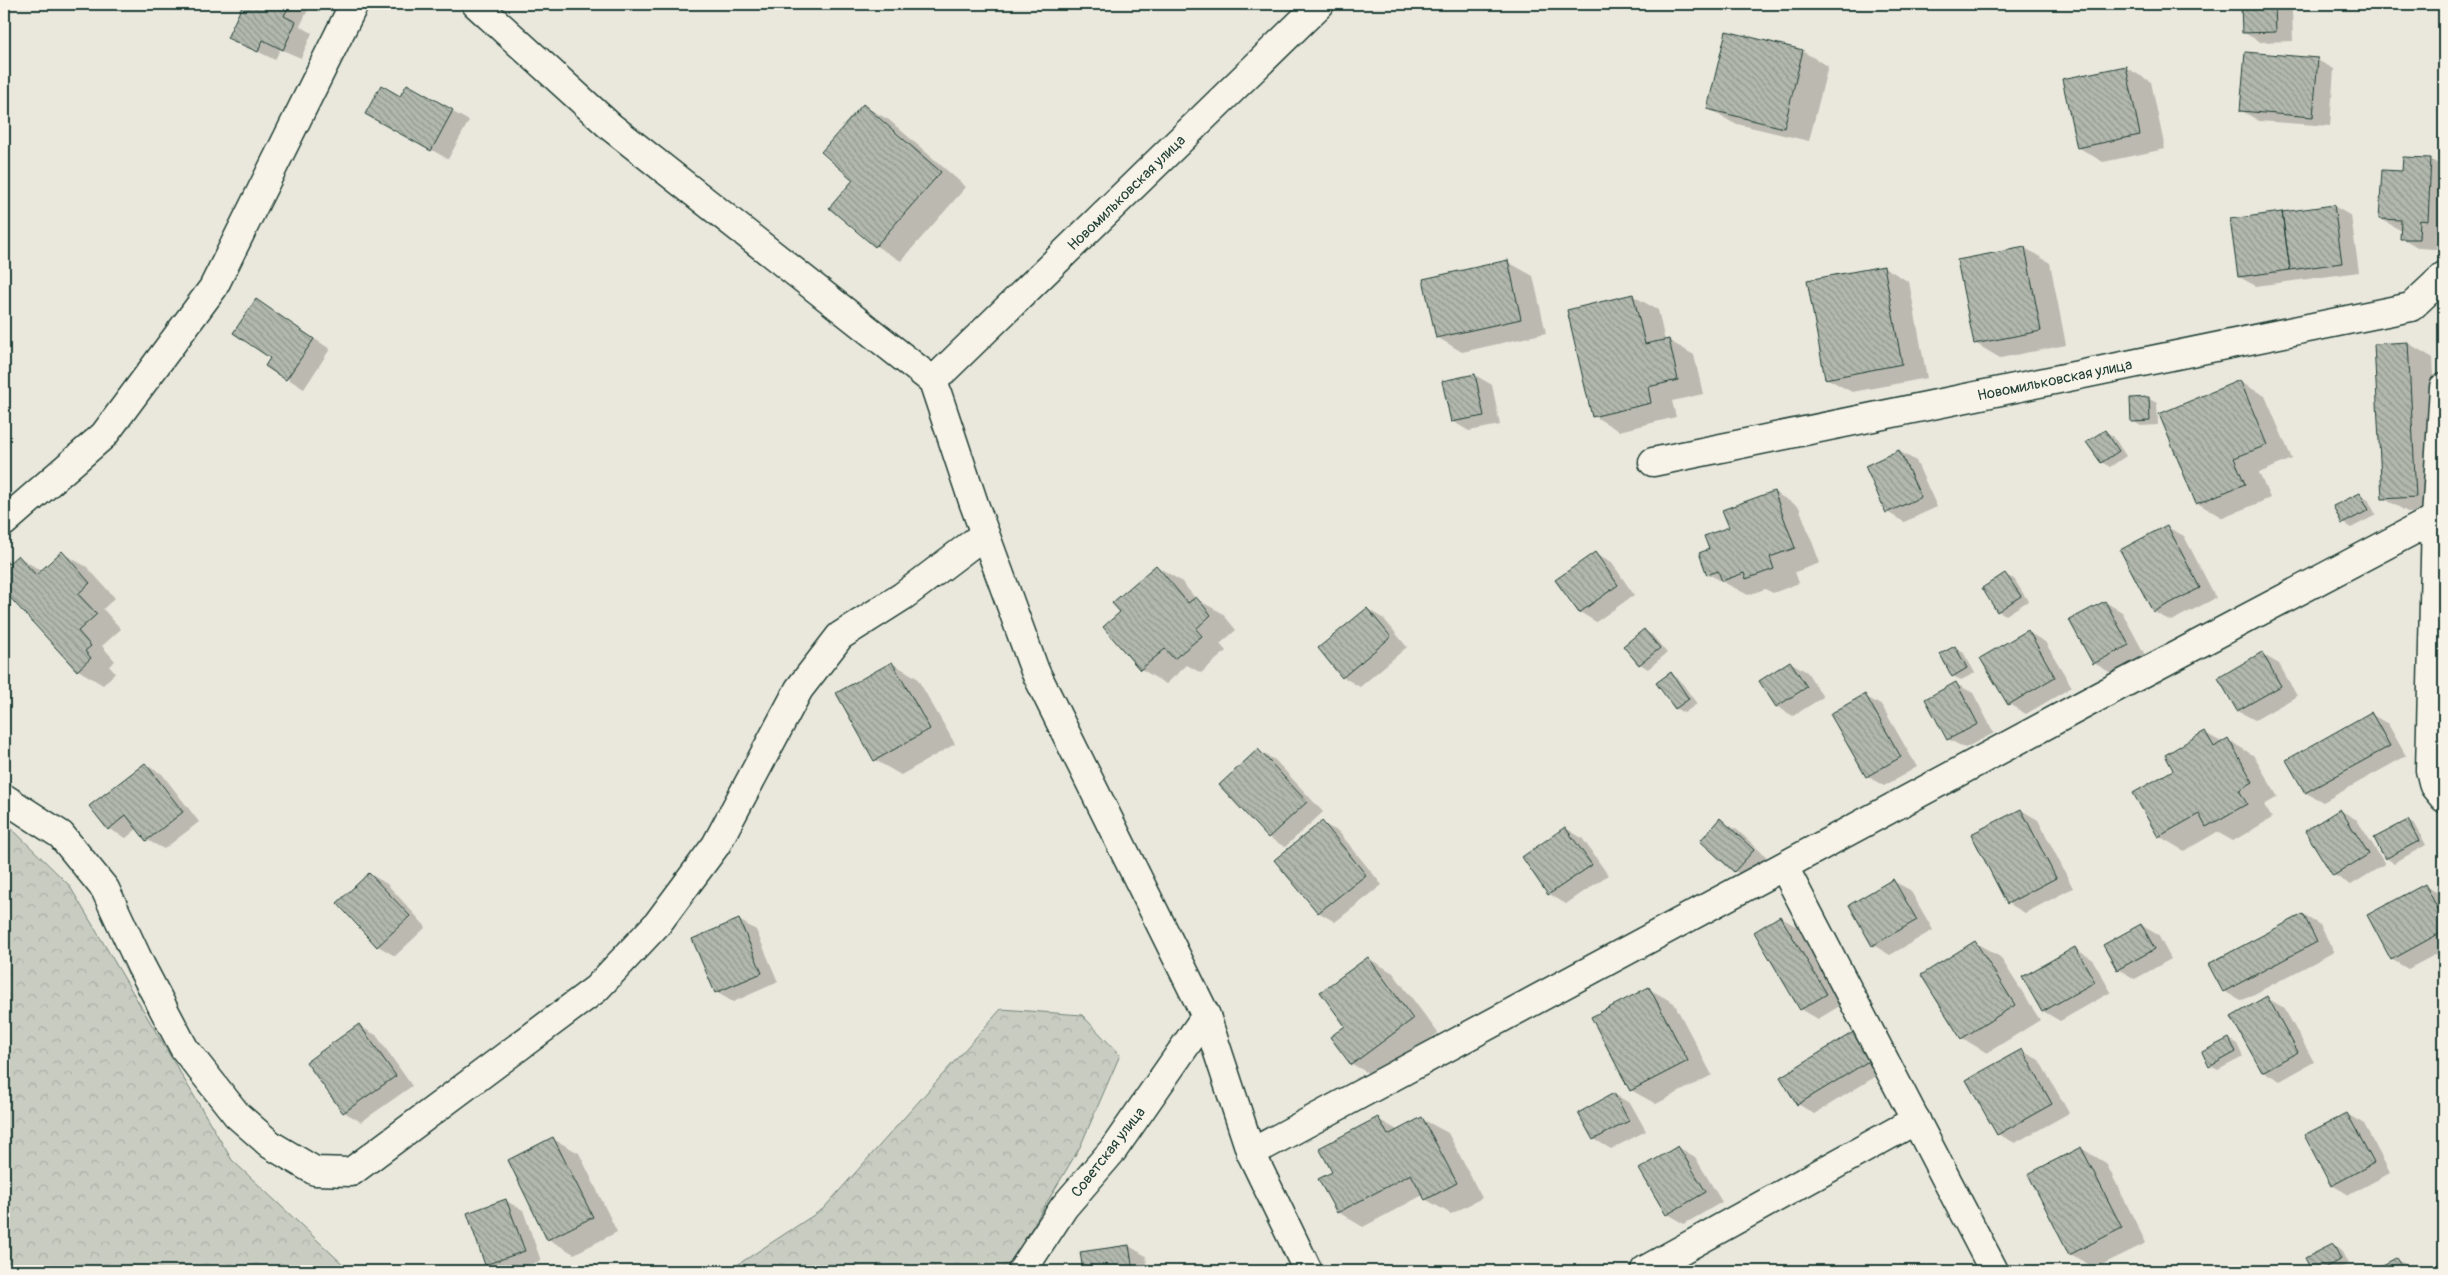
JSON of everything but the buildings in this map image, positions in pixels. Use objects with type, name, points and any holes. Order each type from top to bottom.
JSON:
[{"type":"street","points":[[4,522],[104,435],[213,288],[354,4]]},
{"type":"street","points":[[476,4],[611,127],[933,380],[985,534],[1035,671],[1200,1025],[1251,1153],[1308,1271]]},
{"type":"street","name":"Новомильковская улица","points":[[933,380],[1320,4]]},
{"type":"street","name":"Новомильковская улица","points":[[1653,462],[2411,307],[2444,276]]},
{"type":"street","points":[[2444,387],[2430,770],[2434,786],[2444,798]]},
{"type":"street","points":[[1251,1153],[2094,698],[2440,516]]},
{"type":"street","points":[[4,798],[61,835],[105,889],[141,966],[184,1048],[237,1115],[272,1145],[314,1171],[351,1172],[596,989],[658,923],[716,845],[799,689],[840,636],[903,596],[985,534]]},
{"type":"street","points":[[1784,867],[1994,1271]]},
{"type":"street","name":"Советская улица","points":[[1022,1271],[1064,1207],[1113,1150],[1200,1025]]},
{"type":"street","points":[[1645,1270],[1916,1120]]},
{"type":"green space","points":[[4,821],[69,885],[232,1160],[350,1271],[4,1271]]},
{"type":"green space","points":[[1001,1009],[1082,1015],[1120,1055],[1080,1147],[1006,1271],[728,1271],[823,1209]]}]
